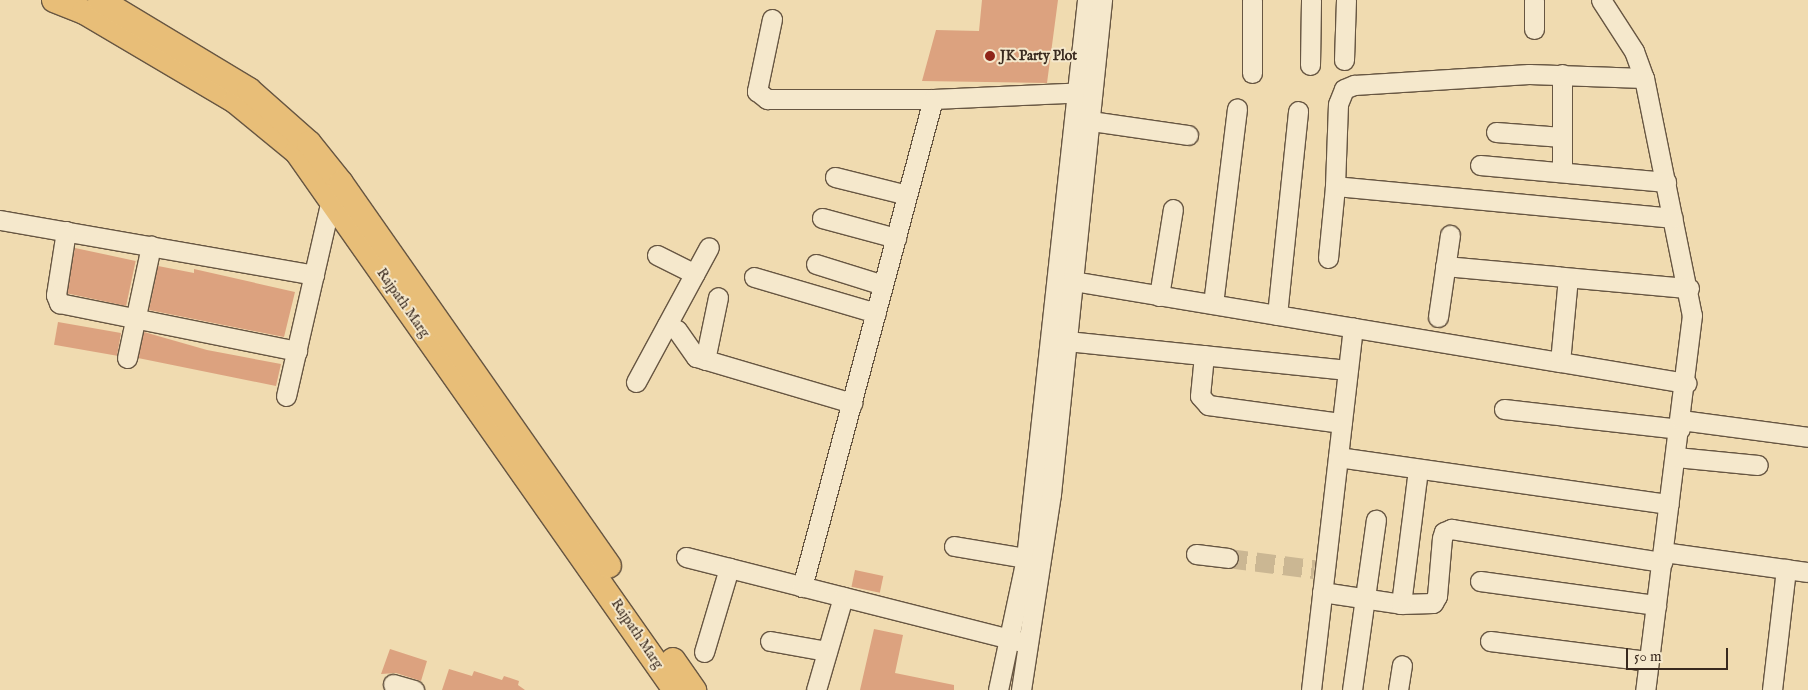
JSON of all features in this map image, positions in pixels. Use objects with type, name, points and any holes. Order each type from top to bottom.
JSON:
[{"type":"main road","name":"Rajpath Marg","points":[[54,0],[84,12],[235,101],[297,152],[675,690]]},
{"type":"main road","name":"Rajpath Marg","points":[[100,0],[249,90],[309,143],[353,200],[694,690]]},
{"type":"street","points":[[998,690],[1026,558],[1065,280],[1091,121],[1086,92],[1088,0]]},
{"type":"street","points":[[1021,690],[1031,644],[1067,341],[1065,280],[1086,92],[1102,0]]},
{"type":"street","points":[[1252,0],[1252,73]]},
{"type":"street","points":[[1310,65],[1311,0]]},
{"type":"street","points":[[1344,60],[1346,0]]},
{"type":"street","points":[[1534,0],[1534,29]]},
{"type":"street","points":[[1601,0],[1634,51],[1644,78],[1672,218],[1689,288],[1692,315],[1686,382],[1645,690]]},
{"type":"street","points":[[772,19],[757,91],[761,97],[933,98],[1086,92]]},
{"type":"street","points":[[1328,258],[1335,186],[1338,104],[1344,89],[1364,85],[1562,74],[1644,78]]},
{"type":"street","points":[[1562,74],[1562,172]]},
{"type":"street","points":[[802,587],[933,98]]},
{"type":"street","points":[[1213,304],[1237,108]]},
{"type":"street","points":[[1277,315],[1298,111]]},
{"type":"street","points":[[1091,121],[1188,135]]},
{"type":"street","points":[[1496,132],[1562,137]]},
{"type":"street","points":[[1480,165],[1666,182]]},
{"type":"street","points":[[835,177],[907,195]]},
{"type":"street","points":[[1335,186],[1672,218]]},
{"type":"street","points":[[286,396],[331,200]]},
{"type":"street","points":[[1159,296],[1173,209]]},
{"type":"street","points":[[822,218],[896,238]]},
{"type":"street","points":[[0,220],[314,275]]},
{"type":"street","points":[[66,231],[56,295],[59,303],[135,321],[296,351]]},
{"type":"street","points":[[1438,317],[1450,235]]},
{"type":"street","points":[[126,358],[151,246]]},
{"type":"street","points":[[636,382],[709,247]]},
{"type":"street","points":[[657,255],[695,274]]},
{"type":"street","points":[[816,264],[883,284]]},
{"type":"street","points":[[1445,266],[1689,288]]},
{"type":"street","points":[[754,277],[876,313]]},
{"type":"street","points":[[1560,362],[1568,278]]},
{"type":"street","points":[[1065,280],[1686,382]]},
{"type":"street","points":[[705,360],[718,297]]},
{"type":"street","points":[[667,325],[677,330],[696,357],[852,403]]},
{"type":"street","points":[[1311,690],[1322,592],[1319,570],[1338,457],[1353,327]]},
{"type":"street","points":[[1067,341],[1348,370]]},
{"type":"street","points":[[1204,355],[1200,396],[1208,405],[1342,423]]},
{"type":"street","points":[[1504,409],[1808,437]]},
{"type":"street","points":[[1338,457],[1669,504]]},
{"type":"street","points":[[1676,457],[1758,465]]},
{"type":"street","points":[[1401,604],[1418,469]]},
{"type":"street","points":[[1352,690],[1376,520]]},
{"type":"street","points":[[1322,592],[1401,604],[1433,603],[1437,596],[1442,538],[1444,532],[1451,530],[1663,557],[1808,572]]},
{"type":"street","points":[[954,546],[1026,558]]},
{"type":"street","points":[[1196,554],[1228,558]]},
{"type":"street","points":[[686,557],[1009,640],[1031,644]]},
{"type":"street","points":[[704,652],[729,568]]},
{"type":"street","points":[[1772,690],[1786,569]]},
{"type":"street","points":[[1480,581],[1656,605]]},
{"type":"street","points":[[816,690],[843,597]]},
{"type":"street","points":[[770,641],[827,651]]},
{"type":"street","points":[[1490,641],[1649,661]]},
{"type":"street","points":[[1398,690],[1402,665]]},
{"type":"street","points":[[393,684],[414,690]]},
{"type":"building","name":"JK Party Plot","points":[[982,0],[1058,0],[1047,83],[922,81],[936,30],[979,31]]},
{"type":"building","points":[[75,248],[136,261],[126,306],[65,293]]},
{"type":"building","points":[[158,266],[194,273],[194,269],[295,292],[284,337],[149,310]]},
{"type":"building","points":[[58,322],[121,333],[117,356],[54,345]]},
{"type":"building","points":[[144,332],[207,350],[281,364],[276,386],[138,358]]},
{"type":"building","points":[[855,570],[883,576],[880,593],[851,587]]},
{"type":"building","points":[[874,629],[903,635],[895,673],[954,685],[954,690],[860,690]]},
{"type":"building","points":[[390,649],[427,661],[421,681],[396,673],[381,674]]},
{"type":"building","points":[[449,669],[472,676],[474,671],[502,680],[504,676],[519,681],[518,685],[525,690],[442,690]]},
{"type":"tunnel","points":[[1228,558],[1314,569]]},
{"type":"place","name":"JK Party Plot","points":[[990,56]]}]
